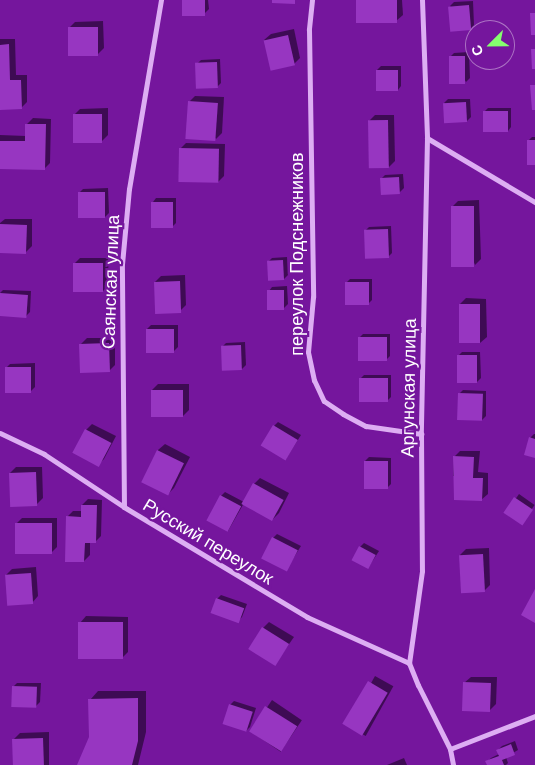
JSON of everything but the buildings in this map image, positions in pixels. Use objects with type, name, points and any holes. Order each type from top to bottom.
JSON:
[{"type":"street","name":"Саянская улица","points":[[124,508],[122,264],[129,189],[160,0]]},
{"type":"street","name":"переулок Подснежников","points":[[312,0],[309,30],[314,297],[308,352],[314,380],[324,400],[343,414],[366,426],[421,434]]},
{"type":"street","name":"Аргунская улица","points":[[409,663],[422,571],[421,434],[427,138],[422,0]]},
{"type":"street","points":[[427,138],[535,202]]},
{"type":"street","name":"Русский переулок","points":[[0,433],[44,454],[124,508],[307,617],[409,663]]},
{"type":"street","points":[[409,663],[450,749],[453,765]]},
{"type":"street","points":[[450,749],[535,716]]}]
